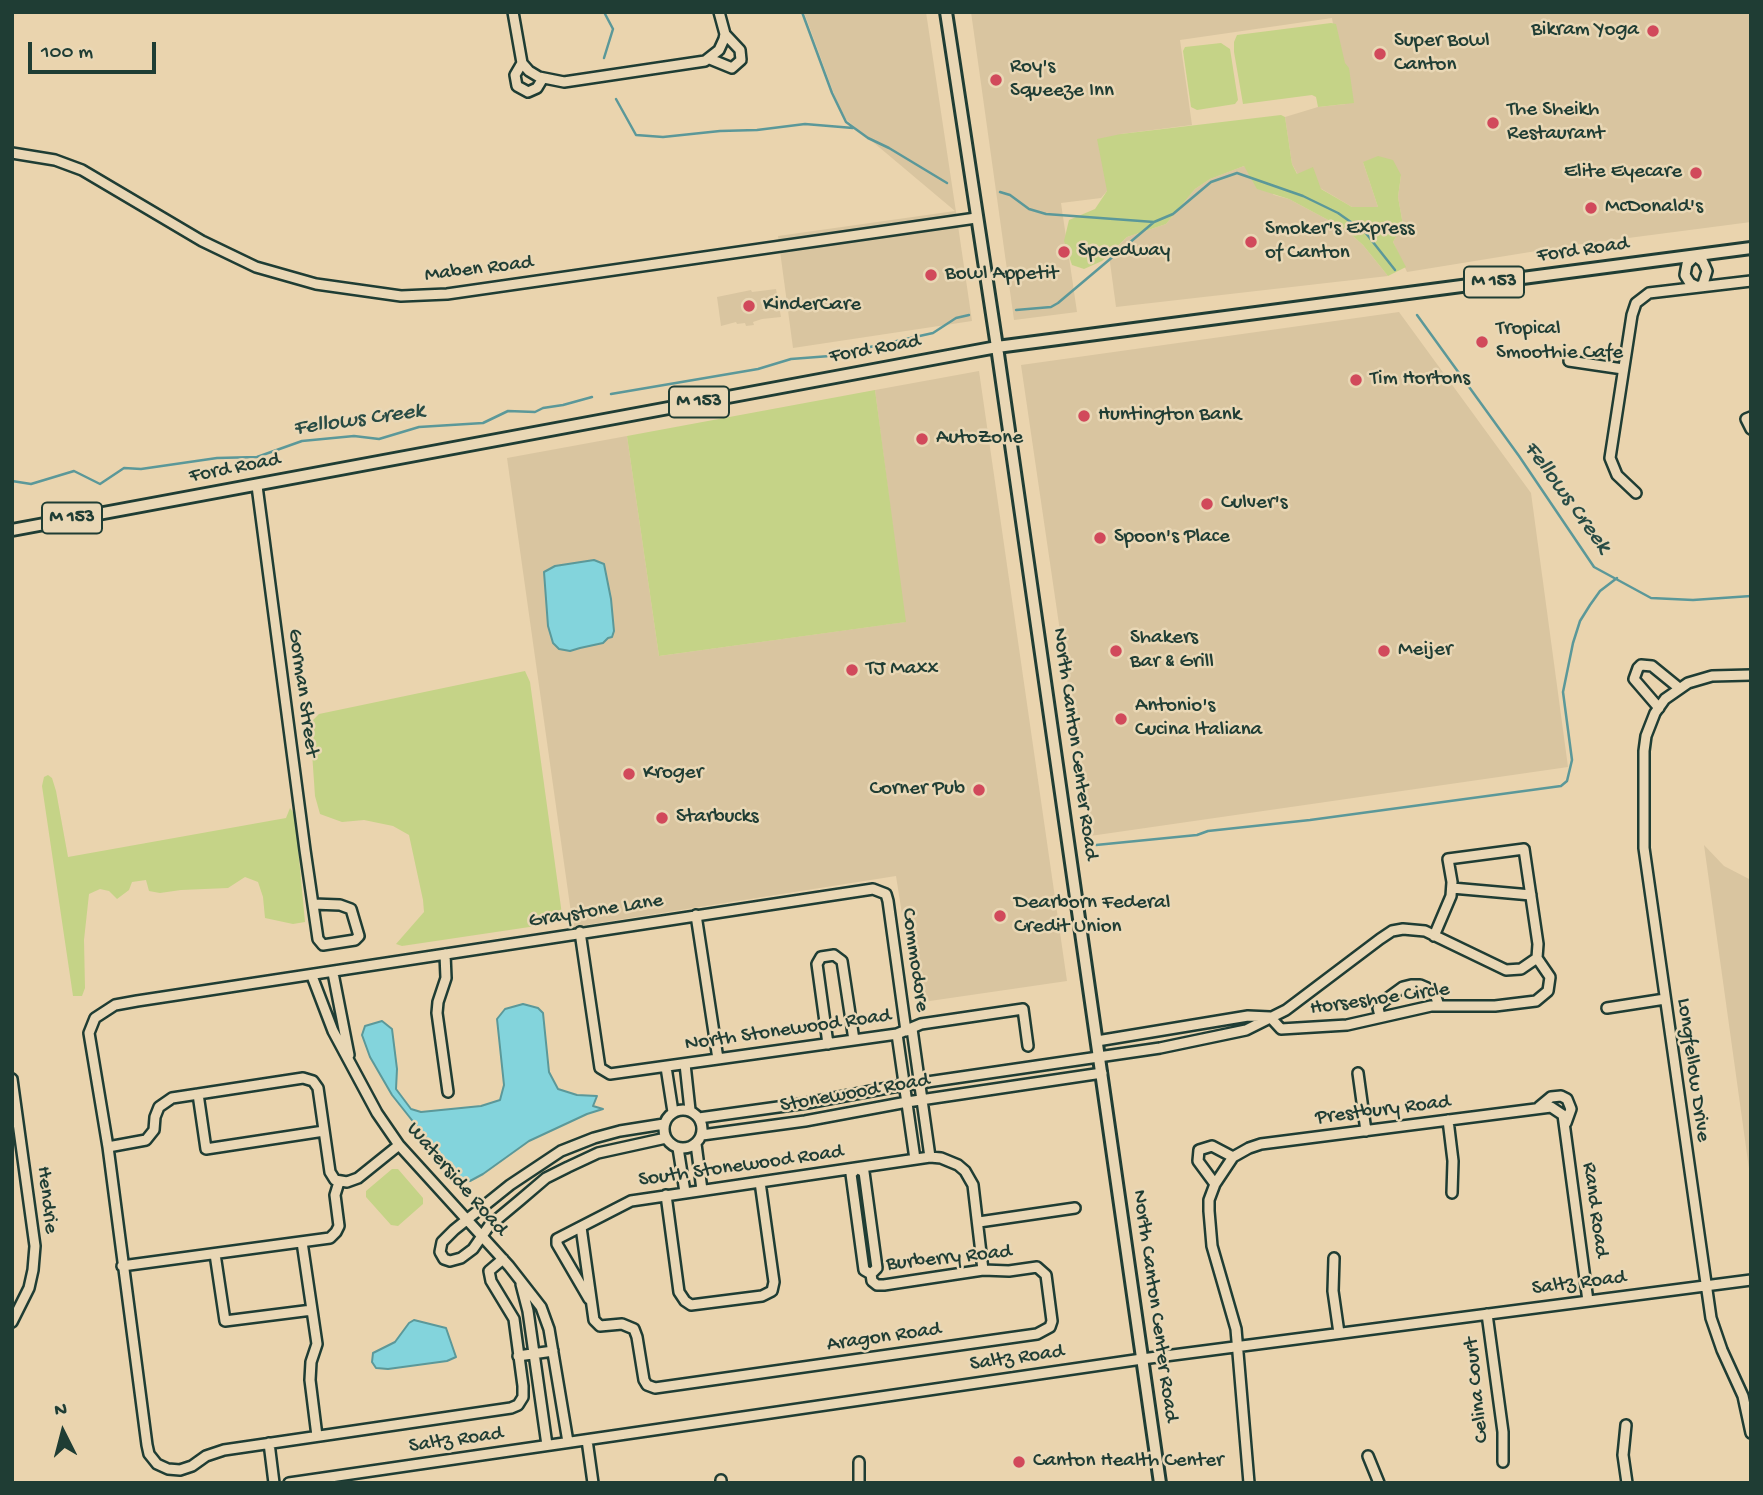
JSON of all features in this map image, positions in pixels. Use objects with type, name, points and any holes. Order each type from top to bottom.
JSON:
[{"type":"main road","name":"North Canton Center Road","points":[[946,12],[997,346],[1160,1483]]},
{"type":"main road","name":"Ford Road","points":[[12,530],[997,346],[1751,248]]},
{"type":"street","points":[[513,12],[522,62],[529,71],[543,78],[564,82],[710,59],[719,50],[725,34]]},
{"type":"street","points":[[710,59],[732,68],[741,61],[740,50],[725,34],[719,12]]},
{"type":"street","points":[[522,62],[515,75],[517,86],[528,92],[537,88],[543,78]]},
{"type":"street","name":"Maben Road","points":[[12,153],[41,157],[82,170],[202,241],[256,267],[316,284],[401,296],[447,294],[976,218]]},
{"type":"street","points":[[1695,256],[1703,262],[1707,271],[1703,284],[1698,287],[1690,283],[1685,275],[1687,264],[1695,256]]},
{"type":"street","points":[[1636,493],[1617,475],[1610,458],[1632,314],[1640,298],[1649,293],[1751,281]]},
{"type":"street","points":[[1569,361],[1623,369]]},
{"type":"street","points":[[1751,417],[1746,419],[1751,429]]},
{"type":"street","name":"Gorman Street","points":[[257,486],[313,904],[318,939],[323,945],[355,940],[359,936],[351,909],[340,905],[313,904]]},
{"type":"street","points":[[1679,688],[1652,666],[1641,665],[1637,668],[1634,680],[1659,708],[1679,688],[1712,676],[1751,675]]},
{"type":"street","name":"Longfellow Drive","points":[[1659,708],[1649,729],[1644,751],[1644,848],[1706,1286],[1715,1333],[1743,1396],[1751,1433]]},
{"type":"street","points":[[1434,936],[1447,908],[1452,888],[1448,859],[1524,849],[1538,944],[1537,958]]},
{"type":"street","name":"Graystone Lane","points":[[518,1356],[523,1397],[518,1405],[511,1408],[224,1450],[180,1470],[157,1464],[149,1454],[147,1445],[108,1147],[89,1033],[95,1018],[116,1005],[126,1003],[873,888],[886,894]]},
{"type":"street","points":[[1452,888],[1531,895]]},
{"type":"street","name":"Commodore","points":[[886,894],[905,1032]]},
{"type":"street","points":[[696,915],[719,1059]]},
{"type":"street","name":"Horseshoe Circle","points":[[1097,1041],[1248,1016],[1269,1017],[1281,1029],[1347,1025],[1380,1016],[1439,1006],[1495,1006],[1542,998],[1551,981],[1537,958],[1521,969],[1506,970],[1434,936],[1413,929],[1392,931],[1297,1002],[1269,1017],[1246,1030],[1141,1051],[1099,1056]]},
{"type":"street","name":"North Stonewood Road","points":[[580,932],[600,1068],[610,1074],[905,1032],[921,1024],[1023,1009],[1028,1046]]},
{"type":"street","points":[[445,954],[446,978],[437,1013],[448,1091]]},
{"type":"street","points":[[828,1044],[817,964],[821,957],[834,955],[842,961],[853,1040]]},
{"type":"street","name":"Waterside Road","points":[[333,973],[351,1064]]},
{"type":"street","name":"Waterside Road","points":[[312,976],[333,1031],[377,1112],[399,1145],[503,1259],[541,1307],[549,1329],[568,1442]]},
{"type":"street","points":[[1380,1016],[1378,1008],[1381,1003],[1403,987],[1411,985],[1427,988],[1434,994],[1439,1006]]},
{"type":"street","points":[[1607,1008],[1665,999]]},
{"type":"street","points":[[1213,1022],[1216,1037]]},
{"type":"street","points":[[905,1032],[920,1083],[930,1157],[951,1161],[965,1171],[973,1185],[984,1270]]},
{"type":"street","points":[[905,1032],[904,1085],[915,1159]]},
{"type":"street","points":[[1139,1035],[1141,1051]]},
{"type":"street","name":"Stonewood Road","points":[[699,1118],[1099,1056]]},
{"type":"street","points":[[685,1064],[690,1110]]},
{"type":"street","points":[[666,1067],[673,1112]]},
{"type":"street","points":[[1012,1068],[1014,1085]]},
{"type":"street","name":"Stonewood Road","points":[[699,1139],[906,1102],[1102,1073]]},
{"type":"street","points":[[1358,1073],[1366,1131]]},
{"type":"street","points":[[108,1147],[146,1140],[154,1130],[156,1113],[162,1103],[175,1097],[307,1078],[318,1088],[333,1178],[339,1182],[358,1178],[399,1145]]},
{"type":"street","name":"Hendrie","points":[[12,1079],[17,1150],[35,1256],[29,1288],[12,1322]]},
{"type":"street","points":[[198,1094],[206,1149],[324,1131]]},
{"type":"street","name":"Prestbury Road","points":[[1539,1107],[1551,1097],[1561,1096],[1567,1099]]},
{"type":"street","name":"Rand Road","points":[[1565,1124],[1572,1109],[1567,1099]]},
{"type":"street","name":"Prestbury Road","points":[[1234,1157],[1261,1144],[1539,1107],[1558,1110]]},
{"type":"street","points":[[666,1138],[598,1153],[546,1178],[489,1226],[472,1249],[461,1258],[450,1261],[444,1259],[440,1252],[442,1242],[510,1185],[561,1151],[620,1131],[664,1124],[673,1112],[681,1109],[690,1110],[702,1123],[699,1139],[702,1190]]},
{"type":"street","name":"Rand Road","points":[[1558,1110],[1563,1115],[1565,1124],[1588,1301]]},
{"type":"street","points":[[1448,1120],[1453,1161],[1452,1193]]},
{"type":"street","points":[[664,1124],[666,1138],[678,1148],[687,1148],[699,1139]]},
{"type":"street","points":[[1214,1184],[1198,1161],[1199,1150],[1203,1147],[1212,1146],[1234,1157],[1214,1184],[1209,1200],[1210,1228],[1216,1263],[1234,1316],[1249,1483]]},
{"type":"street","points":[[678,1148],[685,1192]]},
{"type":"street","name":"South Stonewood Road","points":[[591,1303],[556,1244],[557,1239],[631,1201],[930,1157]]},
{"type":"street","name":"Burberry Road","points":[[857,1168],[864,1172],[877,1268],[872,1278],[877,1285],[984,1270],[1031,1268]]},
{"type":"street","points":[[122,1266],[327,1239],[336,1232],[339,1221],[335,1195],[339,1182]]},
{"type":"street","points":[[666,1195],[679,1292],[691,1305],[762,1296],[772,1292],[774,1282],[760,1182]]},
{"type":"street","points":[[979,1222],[1075,1208]]},
{"type":"street","points":[[581,1227],[591,1303]]},
{"type":"street","points":[[302,1242],[317,1345],[311,1363],[310,1396],[317,1436]]},
{"type":"street","points":[[215,1254],[225,1321],[312,1310]]},
{"type":"street","points":[[1334,1258],[1334,1291],[1339,1333]]},
{"type":"street","points":[[503,1259],[489,1271],[491,1281],[513,1319],[518,1356],[553,1351]]},
{"type":"street","name":"Aragon Road","points":[[591,1303],[597,1324],[622,1324],[634,1329],[644,1380],[650,1386],[660,1388],[1044,1332],[1052,1321],[1046,1275],[1042,1269],[1031,1268]]},
{"type":"street","name":"Waterside Road","points":[[520,1279],[528,1311],[547,1446]]},
{"type":"street","name":"Saltz Road","points":[[289,1483],[1142,1359],[1751,1280]]},
{"type":"street","name":"Celina Court","points":[[1488,1314],[1503,1432],[1503,1462]]},
{"type":"street","points":[[1626,1425],[1623,1455],[1627,1483]]},
{"type":"street","points":[[587,1440],[593,1483]]},
{"type":"street","points":[[269,1443],[274,1483]]},
{"type":"street","points":[[1368,1455],[1379,1483]]},
{"type":"street","points":[[859,1462],[859,1483]]},
{"type":"shaded area","points":[[804,12],[926,12],[972,321],[793,348],[778,236],[955,211],[842,116]]},
{"type":"shaded area","points":[[971,12],[1751,12],[1751,222],[1567,246],[1407,272],[1393,242],[1403,225],[1398,197],[1401,175],[1363,162],[1378,207],[1352,207],[1298,175],[1292,164],[1285,117],[1318,107],[1346,104],[1332,18],[1180,40],[1192,125],[1121,134],[1107,191],[1101,198],[1061,203],[1077,312],[1014,320]]},
{"type":"shaded area","points":[[1244,166],[1274,195],[1289,199],[1345,229],[1363,245],[1388,276],[1116,307],[1109,255],[1127,237],[1166,224],[1195,189],[1210,179]]},
{"type":"shaded area","name":"KinderCare","points":[[776,289],[781,317],[762,319],[753,322],[754,325],[746,326],[745,323],[736,322],[721,326],[717,297],[751,290]]},
{"type":"shaded area","points":[[1399,312],[1531,493],[1568,767],[1090,836],[1021,365]]},
{"type":"shaded area","points":[[979,371],[1067,981],[916,1003],[896,876],[573,927],[507,458],[627,436],[659,656],[905,622],[875,390]]},
{"type":"shaded area","points":[[1704,845],[1724,866],[1751,880],[1751,1183]]},
{"type":"green space","points":[[1336,24],[1345,63],[1349,68],[1354,103],[1318,107],[1316,97],[1312,95],[1243,104],[1234,52],[1237,35]]},
{"type":"green space","points":[[1221,43],[1230,49],[1238,100],[1235,104],[1197,110],[1191,107],[1183,51],[1185,47]]},
{"type":"green space","points":[[1281,115],[1285,117],[1292,164],[1297,174],[1313,167],[1321,189],[1352,207],[1378,207],[1363,162],[1378,156],[1393,160],[1401,175],[1398,197],[1403,225],[1393,242],[1406,267],[1388,276],[1363,245],[1345,229],[1289,199],[1257,189],[1244,166],[1210,179],[1195,189],[1166,224],[1127,237],[1102,261],[1084,269],[1072,265],[1064,241],[1069,220],[1095,209],[1107,191],[1097,139]]},
{"type":"green space","points":[[875,390],[906,622],[659,656],[627,436]]},
{"type":"green space","points":[[525,671],[530,682],[563,922],[402,946],[396,944],[424,912],[409,835],[393,826],[364,820],[342,822],[320,814],[315,796],[310,723],[319,714]]},
{"type":"green space","points":[[48,775],[52,778],[56,791],[68,857],[286,818],[290,808],[295,815],[305,922],[293,924],[265,918],[258,882],[245,877],[228,888],[160,893],[149,891],[146,880],[132,882],[129,890],[117,899],[109,891],[100,889],[89,894],[84,940],[85,988],[82,996],[73,996],[42,786],[44,777]]},
{"type":"green space","points":[[392,1169],[398,1169],[423,1198],[423,1204],[398,1226],[391,1225],[366,1197],[366,1191]]},
{"type":"water","points":[[594,560],[604,564],[611,599],[614,631],[612,637],[603,643],[570,651],[559,649],[553,643],[548,626],[544,572],[555,566]]},
{"type":"water","points":[[523,1004],[538,1008],[543,1013],[549,1072],[558,1089],[577,1095],[597,1096],[593,1106],[603,1109],[529,1141],[483,1174],[470,1181],[461,1182],[392,1095],[370,1057],[362,1035],[365,1026],[382,1021],[392,1029],[397,1069],[396,1089],[411,1109],[421,1112],[481,1106],[500,1100],[504,1085],[497,1019],[505,1009]]},
{"type":"water","points":[[414,1320],[446,1328],[456,1357],[447,1361],[388,1369],[376,1368],[372,1362],[373,1353],[395,1342]]},
{"type":"waterway","points":[[604,12],[613,29],[604,58]]},
{"type":"waterway","points":[[802,12],[832,93],[846,122],[868,138],[947,183]]},
{"type":"waterway","points":[[616,99],[636,135],[663,137],[805,124],[853,128]]},
{"type":"waterway","name":"Fellows Creek","points":[[1016,310],[1051,307],[1058,303],[1154,222],[1173,214],[1211,182],[1237,173],[1303,196],[1338,213],[1365,232],[1395,270]]},
{"type":"waterway","points":[[1000,192],[1010,195],[1029,209],[1046,214],[1154,222]]},
{"type":"waterway","name":"Fellows Creek","points":[[611,394],[758,369],[791,359],[830,356],[933,333],[956,318],[969,315]]},
{"type":"waterway","name":"Fellows Creek","points":[[1417,315],[1519,456],[1594,567],[1651,598],[1693,600],[1751,596]]},
{"type":"waterway","name":"Fellows Creek","points":[[12,481],[31,484],[74,471],[100,484],[124,468],[141,469],[217,458],[257,457],[302,441],[354,436],[379,439],[419,427],[483,423],[508,411],[535,412],[592,397]]},
{"type":"waterway","points":[[1096,845],[1197,835],[1208,831],[1561,786],[1567,781],[1572,760],[1563,692],[1573,643],[1580,621],[1590,605],[1600,591],[1617,578]]},
{"type":"place","name":"Bikram Yoga","points":[[1653,31]]},
{"type":"place","name":"Super Bowl Canton","points":[[1380,54]]},
{"type":"place","name":"Roy's Squeeze Inn","points":[[996,80]]},
{"type":"place","name":"The Sheikh Restaurant","points":[[1493,123]]},
{"type":"place","name":"Elite Eyecare","points":[[1696,173]]},
{"type":"place","name":"McDonald's","points":[[1591,208]]},
{"type":"place","name":"Smoker's Express of Canton","points":[[1251,242]]},
{"type":"place","name":"Speedway","points":[[1064,252]]},
{"type":"place","name":"Bowl Appetit","points":[[931,275]]},
{"type":"place","name":"KinderCare","points":[[749,306]]},
{"type":"place","name":"Tropical Smoothie Cafe","points":[[1482,342]]},
{"type":"place","name":"Tim Hortons","points":[[1356,380]]},
{"type":"place","name":"Huntington Bank","points":[[1084,416]]},
{"type":"place","name":"AutoZone","points":[[922,439]]},
{"type":"place","name":"Culver's","points":[[1207,504]]},
{"type":"place","name":"Spoon's Place","points":[[1100,538]]},
{"type":"place","name":"Shakers Bar & Grill","points":[[1116,651]]},
{"type":"place","name":"Meijer","points":[[1384,651]]},
{"type":"place","name":"TJ Maxx","points":[[852,670]]},
{"type":"place","name":"Antonio's Cucina Italiana","points":[[1121,719]]},
{"type":"place","name":"Kroger","points":[[629,774]]},
{"type":"place","name":"Corner Pub","points":[[979,790]]},
{"type":"place","name":"Starbucks","points":[[662,818]]},
{"type":"place","name":"Dearborn Federal Credit Union","points":[[1000,916]]},
{"type":"place","name":"Canton Health Center","points":[[1019,1462]]}]
